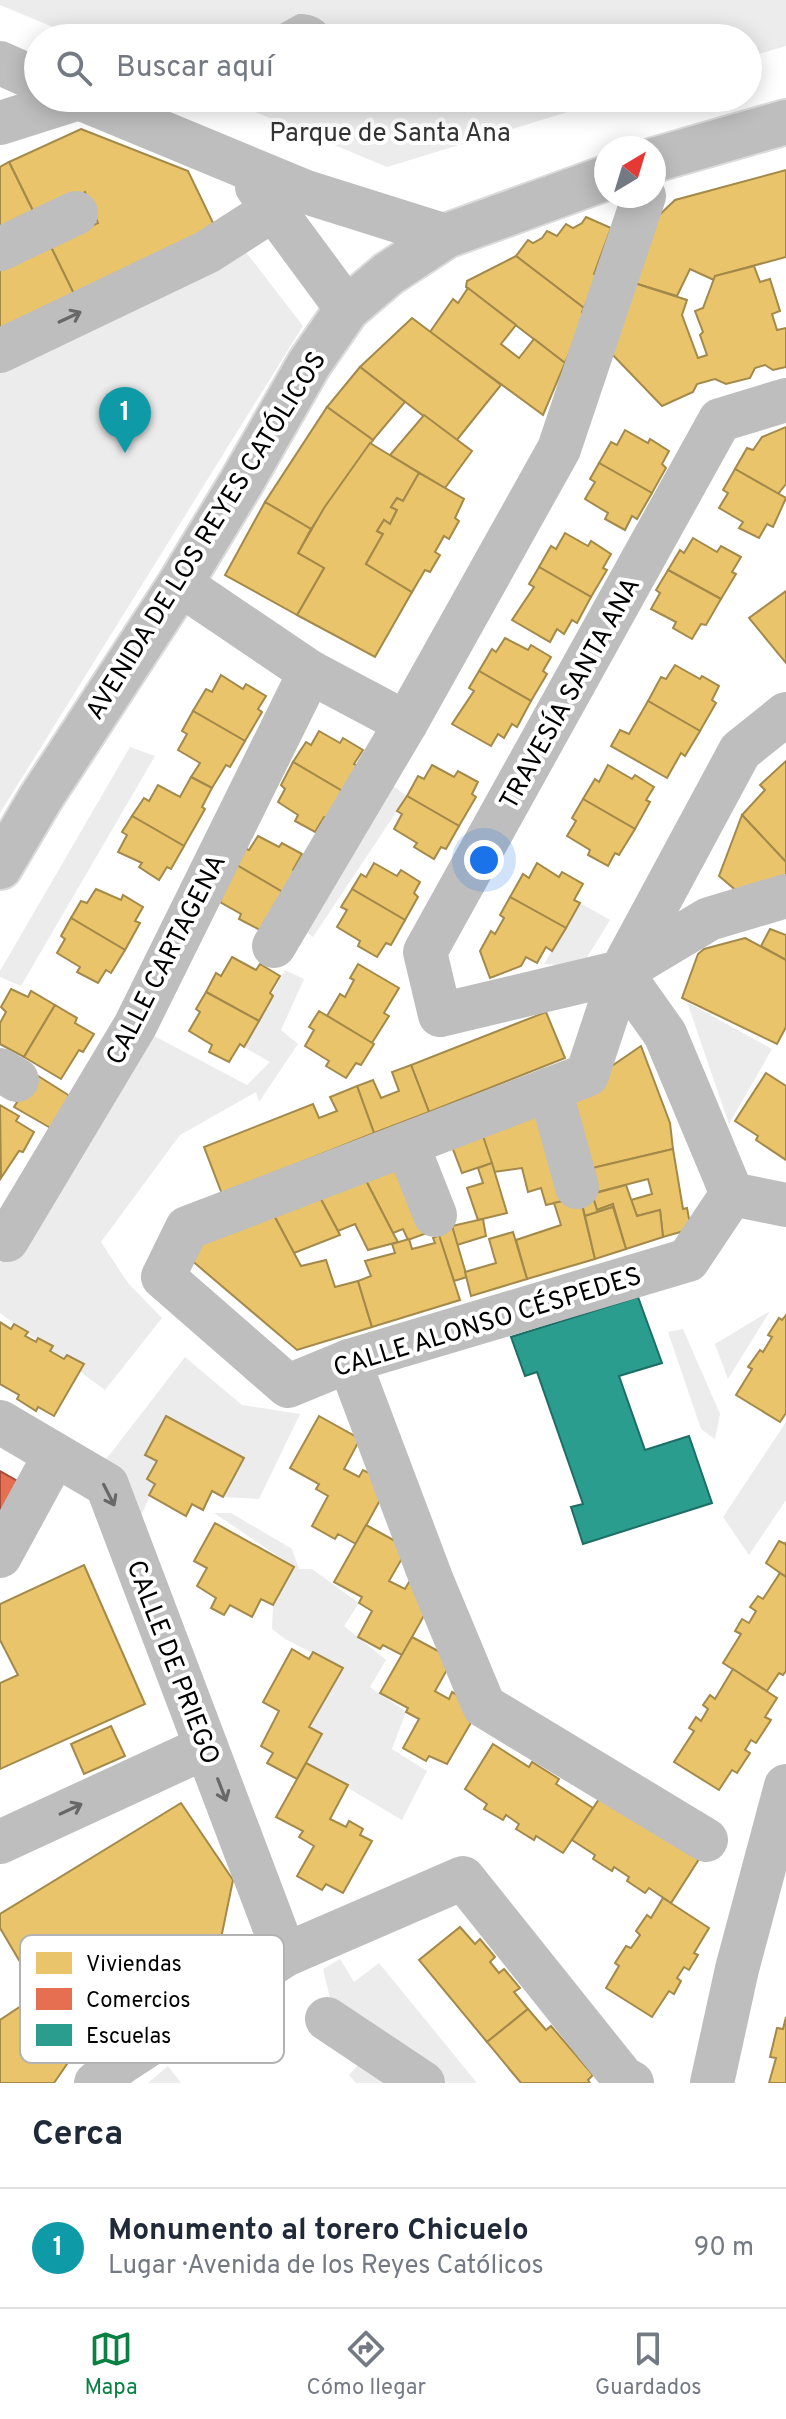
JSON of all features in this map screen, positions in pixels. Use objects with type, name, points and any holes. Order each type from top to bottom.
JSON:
[{"type":"street","points":[[0,63],[24,74]]},
{"type":"street","points":[[0,123],[35,112]]},
{"type":"street","points":[[113,112],[306,192],[446,236]]},
{"type":"street","points":[[666,165],[786,122]]},
{"type":"street","points":[[238,163],[347,309]]},
{"type":"street","name":"AVENIDA DE LOS REYES CATÓLICOS","points":[[0,867],[40,799],[180,584],[309,364],[347,309],[388,274],[446,236],[594,182]]},
{"type":"street","points":[[274,946],[406,723],[559,449],[639,208]]},
{"type":"street","points":[[0,351],[207,252],[274,209]]},
{"type":"street","points":[[0,249],[76,213]]},
{"type":"street","name":"TRAVESÍA SANTA ANA","points":[[621,972],[440,1015],[425,952],[720,420],[786,400]]},
{"type":"street","points":[[180,584],[310,672],[406,723]]},
{"type":"street","name":"CALLE CARTAGENA","points":[[4,1239],[135,1026],[310,672]]},
{"type":"street","points":[[435,1215],[407,1144],[587,1075],[621,972],[740,751],[786,714]]},
{"type":"street","points":[[621,972],[709,919],[786,896]]},
{"type":"street","points":[[621,972],[665,1034],[732,1194],[786,1205]]},
{"type":"street","points":[[550,1089],[577,1187]]},
{"type":"street","name":"CALLE ALONSO CÉSPEDES","points":[[407,1144],[187,1228],[163,1277],[288,1386],[349,1361],[688,1260],[732,1194]]},
{"type":"street","points":[[349,1361],[432,1581],[484,1706],[706,1840]]},
{"type":"street","name":"CALLE DE PRIEGO","points":[[0,1422],[107,1485],[277,1935]]},
{"type":"street","points":[[0,1556],[55,1455]]},
{"type":"street","points":[[0,1842],[206,1747]]},
{"type":"street","points":[[712,2083],[737,1969],[786,1786]]},
{"type":"street","points":[[285,1955],[463,1878],[623,2078],[632,2083]]},
{"type":"street","points":[[327,2019],[423,2083]]},
{"type":"street","points":[[96,2083],[121,2063]]},
{"type":"green space","points":[[0,0],[786,0],[786,46],[762,53],[762,24],[45,24],[0,5]]},
{"type":"green space","name":"Parque de Santa Ana","points":[[255,112],[568,112],[387,167]]},
{"type":"green space","points":[[242,247],[303,326],[0,813],[0,351]]},
{"type":"green space","points":[[130,747],[155,756],[21,986],[0,977],[0,971]]},
{"type":"green space","points":[[385,780],[407,796],[313,937],[296,924]]},
{"type":"green space","points":[[580,903],[610,920],[581,967],[544,964]]},
{"type":"green space","points":[[285,970],[304,979],[281,1030],[298,1044],[259,1102],[256,1092],[180,1135],[101,1242],[128,1283],[162,1318],[105,1390],[0,1313],[0,1263],[143,1030],[247,1085],[270,1062],[244,1047]]},
{"type":"green space","points":[[687,1002],[772,1049],[729,1124]]},
{"type":"green space","points":[[770,1311],[728,1379],[715,1344]]},
{"type":"green space","points":[[683,1329],[720,1414],[715,1439],[701,1429],[668,1332]]},
{"type":"green space","points":[[185,1357],[242,1405],[300,1414],[259,1499],[223,1497],[243,1458],[166,1416],[145,1454],[157,1461],[147,1479],[155,1484],[141,1516],[104,1462]]},
{"type":"green space","points":[[786,1422],[786,1500],[749,1555],[723,1517]]},
{"type":"green space","points":[[214,1513],[231,1513],[292,1549],[299,1569],[312,1569],[359,1603],[344,1626],[386,1660],[370,1687],[406,1712],[392,1749],[427,1771],[402,1820],[306,1763],[322,1735],[309,1727],[342,1668],[285,1639],[272,1629],[273,1605],[294,1567]]},
{"type":"green space","points":[[340,1959],[354,1982],[379,1963],[477,2083],[356,2083],[349,2075],[362,2061],[334,2014],[323,1969]]},
{"type":"green space","points":[[168,2066],[181,2083],[148,2083]]},
{"type":"shaded area","points":[[298,14],[310,15],[325,24],[280,24]]},
{"type":"building: Viviendas","points":[[81,129],[188,171],[216,229],[74,294],[50,245],[98,223],[85,192],[35,215],[9,162]]},
{"type":"building: Viviendas","points":[[9,162],[35,215],[0,231],[0,167]]},
{"type":"building: Viviendas","points":[[786,170],[786,257],[715,276],[714,280],[690,269],[677,296],[631,282],[655,219],[675,200]]},
{"type":"building: Viviendas","points":[[586,217],[611,228],[594,274],[598,276],[584,308],[516,256],[528,240],[533,243],[547,231],[557,236],[566,224],[573,228]]},
{"type":"building: Viviendas","points":[[50,245],[74,294],[0,330],[0,267]]},
{"type":"building: Viviendas","points":[[516,256],[584,308],[582,312],[586,315],[565,363],[466,287],[467,281]]},
{"type":"building: Viviendas","points":[[754,266],[760,282],[770,279],[780,311],[772,314],[777,330],[786,328],[786,367],[773,370],[765,365],[755,368],[750,378],[726,384],[715,379],[697,384],[693,392],[662,406],[608,350],[631,282],[687,300],[682,315],[698,358],[707,355],[695,311],[703,308],[715,276]]},
{"type":"building: Viviendas","points":[[468,288],[516,325],[501,344],[519,358],[534,339],[565,363],[543,415],[430,332],[453,299],[458,303]]},
{"type":"building: Viviendas","points":[[412,318],[501,385],[456,441],[360,367]]},
{"type":"building: Viviendas","points":[[360,367],[405,402],[373,440],[327,407]]},
{"type":"building: Viviendas","points":[[327,407],[373,440],[311,529],[265,502]]},
{"type":"building: Viviendas","points":[[424,415],[472,451],[445,488],[390,455]]},
{"type":"building: Viviendas","points":[[786,427],[786,484],[778,494],[735,469],[747,448],[753,450],[762,437]]},
{"type":"building: Viviendas","points":[[625,430],[648,443],[650,439],[669,451],[662,464],[666,468],[652,493],[599,463],[611,442],[617,445]]},
{"type":"building: Viviendas","points":[[370,443],[419,473],[403,501],[397,498],[391,507],[397,510],[390,524],[384,520],[377,531],[383,534],[366,564],[412,592],[375,657],[297,615],[324,568],[298,553],[324,508]]},
{"type":"building: Viviendas","points":[[599,463],[652,493],[637,519],[632,516],[625,530],[605,519],[608,513],[585,499],[595,482],[590,479]]},
{"type":"building: Viviendas","points":[[735,469],[786,498],[773,527],[767,524],[759,538],[739,528],[743,522],[719,508],[728,493],[723,490]]},
{"type":"building: Viviendas","points":[[419,473],[464,499],[455,518],[459,521],[449,539],[444,536],[435,552],[440,555],[430,572],[425,570],[412,592],[366,564],[383,534],[377,531],[384,520],[390,524],[397,510],[391,507],[397,498],[403,501]]},
{"type":"building: Viviendas","points":[[265,502],[311,529],[298,553],[324,568],[297,615],[225,575]]},
{"type":"building: Viviendas","points":[[565,533],[588,546],[591,541],[611,554],[603,568],[607,570],[591,597],[539,567],[551,546],[556,549]]},
{"type":"building: Viviendas","points":[[693,538],[717,552],[721,546],[741,557],[732,572],[736,574],[721,599],[668,570],[680,550],[684,553]]},
{"type":"building: Viviendas","points":[[539,567],[591,597],[577,623],[572,620],[564,634],[557,629],[550,642],[512,620],[534,587],[529,584]]},
{"type":"building: Viviendas","points":[[668,570],[721,599],[706,625],[701,624],[692,639],[673,628],[676,622],[651,609],[660,593],[656,590]]},
{"type":"building: Viviendas","points":[[786,591],[786,663],[749,618]]},
{"type":"building: Viviendas","points":[[505,638],[528,650],[531,645],[551,657],[543,671],[547,674],[531,701],[479,671],[492,649],[496,652]]},
{"type":"building: Viviendas","points":[[675,665],[719,686],[712,700],[716,703],[700,731],[648,701],[661,677],[666,679]]},
{"type":"building: Viviendas","points":[[479,671],[531,701],[517,727],[512,724],[504,738],[498,734],[491,746],[452,724],[474,691],[469,688]]},
{"type":"building: Viviendas","points":[[221,675],[243,689],[246,684],[266,696],[258,709],[262,712],[245,741],[193,711],[206,689],[212,692]]},
{"type":"building: Viviendas","points":[[648,701],[700,731],[685,756],[681,753],[667,778],[611,746],[620,730],[629,734]]},
{"type":"building: Viviendas","points":[[193,711],[245,741],[230,767],[226,765],[212,788],[191,777],[200,763],[178,750],[187,734],[182,731]]},
{"type":"building: Viviendas","points":[[319,731],[340,743],[343,738],[363,750],[354,764],[359,767],[344,792],[293,762],[306,742],[311,745]]},
{"type":"building: Viviendas","points":[[786,761],[786,862],[742,815],[765,790],[760,785]]},
{"type":"building: Viviendas","points":[[293,762],[344,792],[329,820],[324,817],[315,832],[295,821],[298,815],[278,802],[285,789],[281,785]]},
{"type":"building: Viviendas","points":[[432,765],[454,777],[458,771],[478,782],[472,794],[476,797],[459,826],[407,796],[418,776],[424,779]]},
{"type":"building: Viviendas","points":[[608,765],[632,779],[635,775],[654,787],[646,800],[650,802],[635,829],[583,799],[595,779],[599,782]]},
{"type":"building: Viviendas","points":[[191,777],[212,788],[202,807],[205,809],[184,846],[132,816],[144,798],[149,801],[158,785],[180,797]]},
{"type":"building: Viviendas","points":[[407,796],[459,826],[446,849],[441,847],[434,859],[414,847],[417,843],[394,829],[402,814],[397,811]]},
{"type":"building: Viviendas","points":[[583,799],[635,829],[619,855],[615,853],[608,866],[588,855],[590,850],[567,836],[576,821],[572,818]]},
{"type":"building: Viviendas","points":[[742,815],[786,862],[786,876],[738,892],[719,876]]},
{"type":"building: Viviendas","points":[[132,816],[184,846],[171,869],[167,867],[159,880],[139,867],[142,863],[118,852],[127,835],[122,832]]},
{"type":"building: Viviendas","points":[[258,836],[279,847],[282,843],[302,854],[293,870],[298,873],[286,894],[235,864],[244,848],[249,850]]},
{"type":"building: Viviendas","points":[[374,863],[397,876],[401,870],[420,882],[414,893],[418,897],[405,920],[352,889],[361,874],[366,877]]},
{"type":"building: Viviendas","points":[[537,863],[559,877],[562,872],[583,884],[574,900],[580,903],[566,928],[510,897],[523,874],[529,878]]},
{"type":"building: Viviendas","points":[[235,864],[286,894],[260,930],[239,919],[241,914],[220,902]]},
{"type":"building: Viviendas","points":[[96,889],[121,900],[123,895],[143,907],[135,921],[140,923],[125,950],[71,918],[81,901],[87,903]]},
{"type":"building: Viviendas","points":[[352,889],[405,920],[391,945],[386,943],[377,957],[358,946],[360,941],[337,927],[347,910],[341,907]]},
{"type":"building: Viviendas","points":[[510,897],[566,928],[552,951],[546,947],[537,963],[526,957],[521,966],[490,978],[480,951],[491,931],[495,934],[504,918],[500,915]]},
{"type":"building: Viviendas","points":[[71,918],[125,950],[111,973],[106,970],[98,983],[77,972],[80,967],[57,953],[65,939],[61,936]]},
{"type":"building: Viviendas","points":[[770,929],[786,935],[786,960],[761,946]]},
{"type":"building: Viviendas","points":[[745,938],[786,960],[786,1027],[777,1044],[682,998],[698,954],[704,949]]},
{"type":"building: Viviendas","points":[[232,957],[256,970],[260,964],[280,976],[259,1021],[206,992],[216,973],[221,976]]},
{"type":"building: Viviendas","points":[[358,964],[399,988],[384,1013],[389,1016],[372,1043],[327,1016],[340,994],[345,997]]},
{"type":"building: Viviendas","points":[[11,989],[28,997],[31,991],[55,1005],[24,1057],[0,1044],[0,1023],[6,1012],[1,1007]]},
{"type":"building: Viviendas","points":[[206,992],[259,1021],[244,1047],[240,1044],[229,1062],[209,1052],[212,1045],[189,1031],[200,1012],[196,1009]]},
{"type":"building: Viviendas","points":[[55,1005],[77,1018],[75,1023],[94,1034],[83,1052],[79,1050],[61,1079],[24,1057]]},
{"type":"building: Viviendas","points":[[319,1011],[374,1044],[361,1065],[356,1063],[346,1078],[326,1066],[329,1061],[305,1046],[314,1030],[309,1027]]},
{"type":"building: Viviendas","points":[[546,1012],[565,1058],[429,1112],[411,1065]]},
{"type":"building: Viviendas","points":[[641,1046],[670,1123],[673,1149],[584,1170],[566,1089],[597,1076]]},
{"type":"building: Viviendas","points":[[411,1065],[429,1112],[374,1133],[357,1086],[373,1080],[381,1098],[399,1091],[392,1072]]},
{"type":"building: Viviendas","points":[[766,1073],[786,1086],[786,1160],[735,1121]]},
{"type":"building: Viviendas","points":[[35,1074],[73,1098],[54,1130],[14,1107]]},
{"type":"building: Viviendas","points":[[357,1086],[374,1133],[222,1194],[204,1147],[313,1104],[319,1118],[337,1111],[330,1097]]},
{"type":"building: Viviendas","points":[[542,1099],[568,1200],[546,1205],[541,1188],[528,1192],[522,1168],[494,1172],[479,1124]]},
{"type":"building: Viviendas","points":[[0,1105],[19,1116],[16,1121],[34,1132],[23,1152],[19,1151],[1,1178]]},
{"type":"building: Viviendas","points":[[479,1124],[492,1163],[462,1173],[448,1136]]},
{"type":"building: Viviendas","points":[[673,1149],[683,1209],[687,1208],[691,1229],[663,1237],[660,1210],[637,1216],[631,1200],[652,1194],[648,1179],[590,1194],[584,1170]]},
{"type":"building: Viviendas","points":[[395,1160],[427,1233],[408,1240],[403,1229],[393,1233],[362,1173]]},
{"type":"building: Viviendas","points":[[492,1163],[507,1213],[478,1220],[467,1188],[483,1183],[478,1168]]},
{"type":"building: Viviendas","points":[[362,1173],[398,1242],[368,1250],[355,1224],[338,1231],[316,1190]]},
{"type":"building: Viviendas","points":[[626,1185],[637,1216],[660,1210],[663,1237],[626,1249],[613,1204],[597,1210],[592,1194]]},
{"type":"building: Viviendas","points":[[316,1190],[340,1235],[294,1253],[270,1208]]},
{"type":"building: Viviendas","points":[[592,1194],[597,1210],[613,1204],[613,1207],[585,1216],[580,1197]]},
{"type":"building: Viviendas","points":[[580,1197],[595,1259],[527,1279],[516,1240],[561,1225],[554,1203]]},
{"type":"building: Viviendas","points":[[613,1207],[626,1249],[595,1259],[585,1216]]},
{"type":"building: Viviendas","points":[[270,1208],[301,1266],[326,1260],[335,1287],[358,1281],[372,1327],[297,1350],[190,1259],[196,1236]]},
{"type":"building: Viviendas","points":[[483,1219],[486,1236],[457,1245],[452,1226]]},
{"type":"building: Viviendas","points":[[452,1226],[467,1277],[454,1281],[437,1230]]},
{"type":"building: Viviendas","points":[[513,1232],[527,1279],[471,1296],[465,1272],[496,1263],[489,1239]]},
{"type":"building: Viviendas","points":[[439,1235],[460,1300],[372,1327],[358,1281],[371,1276],[365,1261],[395,1253],[392,1244],[409,1239],[412,1249],[435,1243],[433,1238]]},
{"type":"building: Viviendas","points":[[786,1315],[786,1413],[780,1422],[736,1395],[752,1369],[748,1367],[772,1337],[768,1335],[779,1318],[782,1320]]},
{"type":"building: Viviendas","points":[[0,1322],[11,1329],[14,1324],[28,1332],[25,1336],[36,1342],[38,1338],[53,1346],[50,1351],[64,1359],[67,1355],[84,1364],[54,1416],[38,1407],[36,1411],[17,1399],[19,1395],[0,1384]]},
{"type":"building: Viviendas","points":[[166,1416],[244,1458],[223,1497],[212,1491],[203,1510],[192,1504],[186,1516],[149,1495],[155,1484],[147,1479],[157,1461],[145,1455]]},
{"type":"building: Viviendas","points":[[319,1416],[360,1439],[344,1469],[359,1477],[363,1470],[377,1477],[385,1491],[356,1544],[338,1534],[335,1539],[312,1526],[328,1496],[316,1489],[319,1484],[290,1468]]},
{"type":"building: Viviendas","points":[[215,1523],[294,1567],[273,1605],[261,1599],[252,1617],[230,1605],[224,1615],[211,1608],[216,1598],[197,1586],[207,1568],[194,1561]]},
{"type":"building: Viviendas","points":[[366,1525],[408,1548],[389,1581],[405,1589],[409,1582],[426,1591],[431,1603],[402,1655],[383,1645],[380,1649],[358,1637],[372,1611],[359,1603],[362,1597],[334,1582]]},
{"type":"building: Viviendas","points":[[779,1541],[786,1542],[786,1577],[766,1563]]},
{"type":"building: Viviendas","points":[[84,1565],[145,1704],[0,1769],[0,1683],[18,1675],[0,1640],[0,1604]]},
{"type":"building: Viviendas","points":[[780,1573],[786,1577],[786,1671],[783,1675],[779,1673],[767,1691],[723,1663],[741,1634],[735,1631],[742,1619],[749,1623],[756,1611],[750,1607],[758,1596],[763,1599]]},
{"type":"building: Viviendas","points":[[412,1637],[453,1659],[435,1691],[449,1699],[452,1692],[469,1701],[476,1714],[447,1764],[429,1756],[426,1761],[403,1748],[419,1719],[406,1712],[408,1708],[380,1693]]},
{"type":"building: Viviendas","points":[[292,1649],[309,1659],[313,1652],[343,1668],[309,1727],[322,1734],[297,1779],[267,1763],[273,1753],[261,1746],[279,1711],[263,1702]]},
{"type":"building: Viviendas","points":[[733,1669],[777,1698],[765,1717],[771,1720],[756,1743],[751,1740],[745,1750],[750,1753],[737,1773],[732,1770],[719,1790],[674,1762],[694,1731],[689,1728],[696,1717],[701,1721],[708,1709],[703,1705],[710,1695],[715,1699]]},
{"type":"building: Viviendas","points":[[111,1726],[125,1756],[84,1774],[71,1744]]},
{"type":"building: Viviendas","points":[[493,1744],[529,1767],[532,1762],[559,1779],[556,1784],[593,1808],[563,1853],[536,1836],[534,1840],[516,1829],[519,1824],[506,1815],[503,1820],[484,1809],[487,1804],[465,1789]]},
{"type":"building: Viviendas","points":[[306,1763],[348,1785],[330,1819],[346,1827],[349,1821],[363,1829],[360,1835],[372,1841],[343,1893],[326,1884],[322,1890],[297,1876],[314,1846],[299,1837],[303,1831],[276,1817]]},
{"type":"building: Viviendas","points":[[603,1793],[701,1856],[671,1903],[649,1888],[645,1893],[627,1881],[629,1877],[593,1859],[595,1855],[572,1840]]},
{"type":"building: Viviendas","points":[[181,1803],[233,1880],[222,1935],[20,1935],[20,1962],[0,1928],[0,1914]]},
{"type":"building: Viviendas","points":[[663,1898],[709,1928],[694,1953],[698,1955],[689,1970],[684,1967],[677,1978],[681,1981],[674,1994],[669,1991],[652,2017],[606,1988],[619,1966],[615,1963],[626,1946],[631,1948],[640,1935],[636,1931],[647,1915],[651,1918]]},
{"type":"building: Viviendas","points":[[460,1927],[475,1944],[480,1939],[495,1957],[490,1962],[499,1973],[504,1969],[520,1988],[514,1992],[528,2009],[487,2042],[419,1960]]},
{"type":"building: Viviendas","points":[[20,2007],[20,2063],[68,2063],[54,2083],[0,2083],[0,2020]]},
{"type":"building: Viviendas","points":[[528,2009],[546,2030],[551,2026],[593,2075],[588,2080],[590,2083],[521,2083],[487,2042]]},
{"type":"building: Viviendas","points":[[786,2017],[786,2083],[769,2083],[776,2058],[770,2057],[777,2028],[783,2029]]},
{"type":"building: Comercios","points":[[0,1471],[23,1484],[0,1523]]},
{"type":"building: Escuelas","points":[[638,1297],[662,1363],[619,1376],[645,1450],[689,1436],[712,1503],[583,1544],[571,1507],[583,1504],[537,1372],[525,1376],[511,1337]]},
{"type":"place","name":"Monumento al torero Chicuelo","points":[[125,453]]}]
